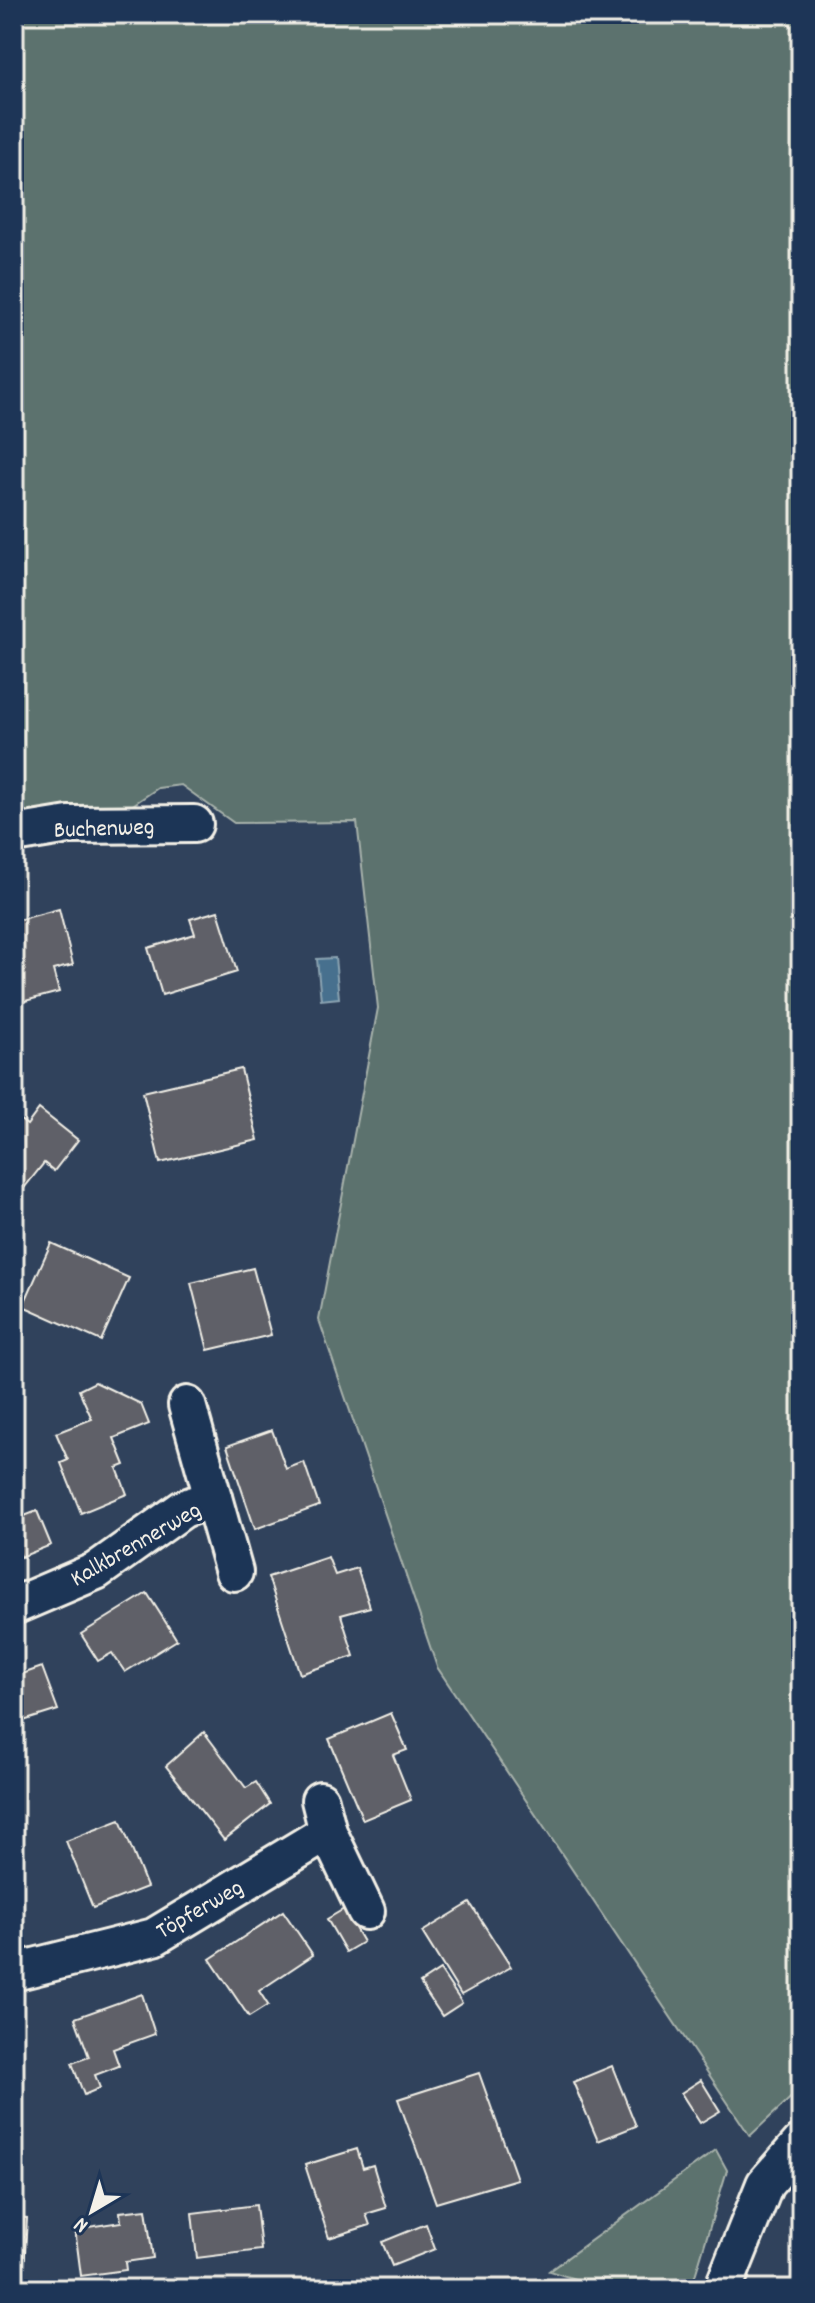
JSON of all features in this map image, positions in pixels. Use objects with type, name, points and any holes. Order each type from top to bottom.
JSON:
[{"type":"street","name":"Buchenweg","points":[[14,834],[69,825],[194,824]]},
{"type":"street","name":"Kalkbrennerweg","points":[[187,1405],[234,1572]]},
{"type":"street","name":"Kalkbrennerweg","points":[[14,1606],[96,1571],[183,1509],[213,1498]]},
{"type":"street","name":"Töpferweg","points":[[14,1972],[154,1937],[324,1816],[366,1911]]},
{"type":"street","points":[[723,2289],[765,2184],[801,2143]]},
{"type":"green space","points":[[14,14],[801,14],[801,2088],[750,2136],[437,1667],[319,1320],[378,1008],[357,822],[234,823],[181,785],[158,788],[125,810],[14,817]]},
{"type":"green space","points":[[716,2150],[727,2170],[691,2289],[607,2289],[549,2271]]},
{"type":"water","points":[[335,958],[339,998],[321,1000],[317,959]]},
{"type":"building","points":[[59,909],[73,965],[53,970],[59,992],[14,1004],[14,921]]},
{"type":"building","points":[[218,911],[237,972],[162,995],[148,948],[195,934],[190,919]]},
{"type":"building","points":[[241,1069],[258,1140],[160,1163],[143,1092]]},
{"type":"building","points":[[39,1109],[78,1140],[54,1171],[44,1163],[17,1197],[14,1195],[14,1115],[27,1125]]},
{"type":"building","points":[[51,1243],[129,1278],[101,1341],[23,1306]]},
{"type":"building","points":[[253,1268],[271,1335],[208,1350],[191,1283]]},
{"type":"building","points":[[95,1382],[141,1404],[149,1424],[114,1438],[125,1465],[117,1468],[127,1494],[81,1513],[61,1463],[68,1460],[56,1433],[92,1419],[79,1390]]},
{"type":"building","points":[[272,1430],[286,1469],[304,1462],[319,1506],[255,1529],[227,1446]]},
{"type":"building","points":[[37,1511],[51,1545],[21,1557],[14,1541],[14,1520]]},
{"type":"building","points":[[328,1557],[335,1575],[357,1568],[370,1607],[341,1615],[354,1656],[300,1674],[268,1577]]},
{"type":"building","points":[[147,1593],[177,1640],[125,1672],[112,1653],[98,1661],[81,1634]]},
{"type":"building","points":[[42,1667],[58,1710],[14,1724],[14,1677]]},
{"type":"building","points":[[391,1713],[407,1750],[393,1755],[411,1800],[363,1820],[329,1739]]},
{"type":"building","points":[[204,1732],[246,1788],[256,1782],[270,1804],[224,1840],[166,1766]]},
{"type":"building","points":[[120,1820],[147,1887],[93,1908],[66,1841]]},
{"type":"building","points":[[470,1903],[511,1967],[461,1995],[422,1932]]},
{"type":"building","points":[[344,1909],[363,1942],[346,1952],[327,1919]]},
{"type":"building","points":[[283,1911],[313,1955],[259,1991],[268,2005],[249,2017],[210,1959]]},
{"type":"building","points":[[440,1970],[462,2003],[442,2016],[420,1983]]},
{"type":"building","points":[[142,1994],[155,2034],[113,2049],[119,2066],[95,2075],[100,2088],[84,2095],[72,2063],[89,2057],[75,2018]]},
{"type":"building","points":[[612,2066],[636,2126],[598,2141],[573,2082]]},
{"type":"building","points":[[479,2073],[517,2179],[436,2203],[398,2099]]},
{"type":"building","points":[[701,2080],[720,2111],[700,2123],[681,2093]]},
{"type":"building","points":[[357,2149],[363,2168],[373,2165],[386,2208],[366,2214],[370,2225],[329,2238],[305,2165]]},
{"type":"building","points":[[256,2205],[261,2250],[197,2258],[192,2213]]},
{"type":"building","points":[[146,2209],[153,2258],[125,2262],[126,2270],[81,2276],[75,2229],[121,2222],[120,2212]]},
{"type":"building","points":[[14,2217],[27,2218],[24,2269],[14,2269]]},
{"type":"building","points":[[426,2224],[435,2249],[392,2266],[382,2242]]}]
